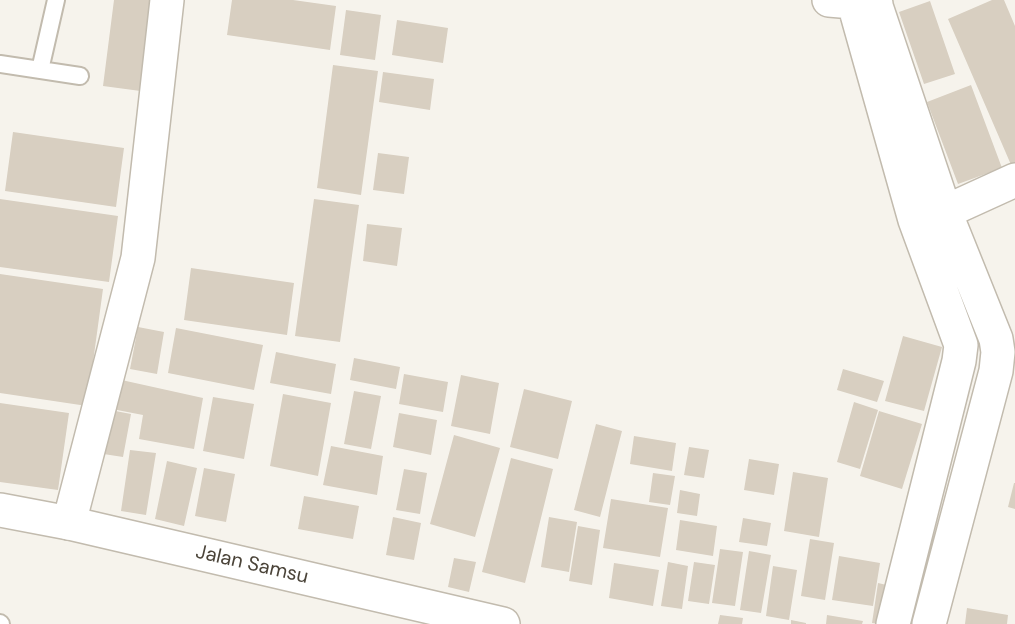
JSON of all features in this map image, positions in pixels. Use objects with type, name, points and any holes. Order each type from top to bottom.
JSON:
[{"type":"street","points":[[69,523],[138,258],[167,0]]},
{"type":"street","points":[[857,1],[930,216],[961,345],[959,361],[893,624]]},
{"type":"street","points":[[930,216],[1015,180]]},
{"type":"street","points":[[929,624],[996,371],[998,352],[996,339],[930,216]]},
{"type":"street","points":[[928,484],[965,490]]},
{"type":"street","name":"Jalan Samsu","points":[[0,510],[69,523],[503,624]]},
{"type":"lane","points":[[40,70],[56,0]]},
{"type":"lane","points":[[0,64],[80,76]]},
{"type":"building","points":[[114,0],[160,0],[148,92],[103,86]]},
{"type":"building","points":[[232,0],[293,0],[336,6],[330,50],[227,35]]},
{"type":"building","points":[[992,0],[1004,0],[1015,26],[1015,174],[948,19]]},
{"type":"building","points":[[930,1],[955,74],[924,84],[899,12]]},
{"type":"building","points":[[346,10],[381,15],[375,60],[340,55]]},
{"type":"building","points":[[397,20],[448,28],[443,63],[392,55]]},
{"type":"building","points":[[333,65],[378,71],[361,195],[317,188]]},
{"type":"building","points":[[383,72],[434,79],[430,110],[379,102]]},
{"type":"building","points":[[971,85],[1002,168],[958,184],[927,102]]},
{"type":"building","points":[[13,132],[124,148],[116,207],[5,191]]},
{"type":"building","points":[[378,153],[409,157],[404,194],[373,190]]},
{"type":"building","points":[[0,199],[118,216],[109,282],[0,267]]},
{"type":"building","points":[[314,199],[359,205],[340,342],[295,336]]},
{"type":"building","points":[[367,224],[402,228],[397,266],[363,261]]},
{"type":"building","points":[[191,268],[294,283],[287,335],[184,320]]},
{"type":"building","points":[[0,274],[103,289],[87,406],[0,393]]},
{"type":"building","points":[[138,327],[164,332],[157,374],[130,369]]},
{"type":"building","points":[[176,328],[263,345],[254,390],[168,373]]},
{"type":"building","points":[[903,336],[942,347],[924,411],[885,401]]},
{"type":"building","points":[[276,352],[336,364],[331,394],[270,383]]},
{"type":"building","points":[[354,358],[400,367],[396,389],[350,380]]},
{"type":"building","points":[[843,369],[884,381],[877,402],[837,390]]},
{"type":"building","points":[[404,374],[448,382],[443,412],[399,404]]},
{"type":"building","points":[[461,375],[499,383],[490,434],[451,426]]},
{"type":"building","points":[[117,379],[203,398],[194,449],[139,439],[143,415],[112,409]]},
{"type":"building","points":[[524,389],[572,401],[558,459],[510,447]]},
{"type":"building","points":[[354,391],[381,396],[371,449],[344,444]]},
{"type":"building","points":[[283,394],[331,403],[318,476],[270,466]]},
{"type":"building","points":[[213,397],[254,404],[244,459],[203,451]]},
{"type":"building","points":[[854,402],[878,410],[860,469],[837,462]]},
{"type":"building","points":[[0,403],[69,413],[58,490],[0,482]]},
{"type":"building","points":[[105,409],[131,414],[123,457],[97,453]]},
{"type":"building","points":[[879,411],[922,424],[902,489],[860,476]]},
{"type":"building","points":[[399,413],[437,420],[431,455],[393,447]]},
{"type":"building","points":[[596,424],[622,431],[600,517],[574,510]]},
{"type":"building","points":[[454,435],[500,448],[475,537],[430,524]]},
{"type":"building","points":[[634,436],[676,443],[672,471],[630,464]]},
{"type":"building","points":[[331,446],[383,456],[377,495],[323,485]]},
{"type":"building","points":[[689,447],[709,450],[704,478],[684,475]]},
{"type":"building","points":[[130,450],[156,453],[146,515],[121,511]]},
{"type":"building","points":[[511,458],[553,469],[525,583],[482,572]]},
{"type":"building","points":[[749,459],[779,464],[774,495],[744,490]]},
{"type":"building","points":[[167,461],[197,468],[184,526],[155,519]]},
{"type":"building","points":[[204,468],[235,474],[226,522],[195,516]]},
{"type":"building","points":[[404,469],[427,473],[420,514],[396,510]]},
{"type":"building","points":[[793,472],[828,478],[819,537],[784,531]]},
{"type":"building","points":[[653,473],[675,476],[670,505],[649,502]]},
{"type":"building","points":[[1015,483],[1015,509],[1008,507]]},
{"type":"building","points":[[680,490],[700,494],[697,516],[677,513]]},
{"type":"building","points":[[304,496],[359,506],[353,539],[298,529]]},
{"type":"building","points":[[611,499],[668,508],[660,557],[603,548]]},
{"type":"building","points":[[393,517],[421,523],[414,560],[386,555]]},
{"type":"building","points":[[549,517],[577,522],[569,572],[541,567]]},
{"type":"building","points":[[743,518],[771,523],[767,546],[739,542]]},
{"type":"building","points":[[680,520],[717,526],[713,556],[676,550]]},
{"type":"building","points":[[578,526],[600,530],[592,585],[569,581]]},
{"type":"building","points":[[810,539],[834,543],[825,600],[801,596]]},
{"type":"building","points":[[720,549],[743,552],[735,606],[712,603]]},
{"type":"building","points":[[749,551],[771,555],[761,613],[740,610]]},
{"type":"building","points":[[839,556],[880,563],[873,606],[832,600]]},
{"type":"building","points":[[454,558],[476,562],[469,592],[448,587]]},
{"type":"building","points":[[668,562],[688,566],[682,609],[661,606]]},
{"type":"building","points":[[694,562],[715,565],[709,604],[688,601]]},
{"type":"building","points":[[614,563],[659,570],[653,606],[609,598]]},
{"type":"building","points":[[773,566],[797,570],[789,620],[766,616]]},
{"type":"building","points":[[878,583],[891,586],[879,624],[872,623]]},
{"type":"building","points":[[967,608],[1008,615],[1007,624],[965,624]]},
{"type":"building","points":[[720,615],[743,618],[742,624],[718,624]]},
{"type":"building","points":[[827,615],[863,621],[862,624],[826,624]]},
{"type":"building","points":[[791,620],[806,623],[806,624],[791,624]]}]
